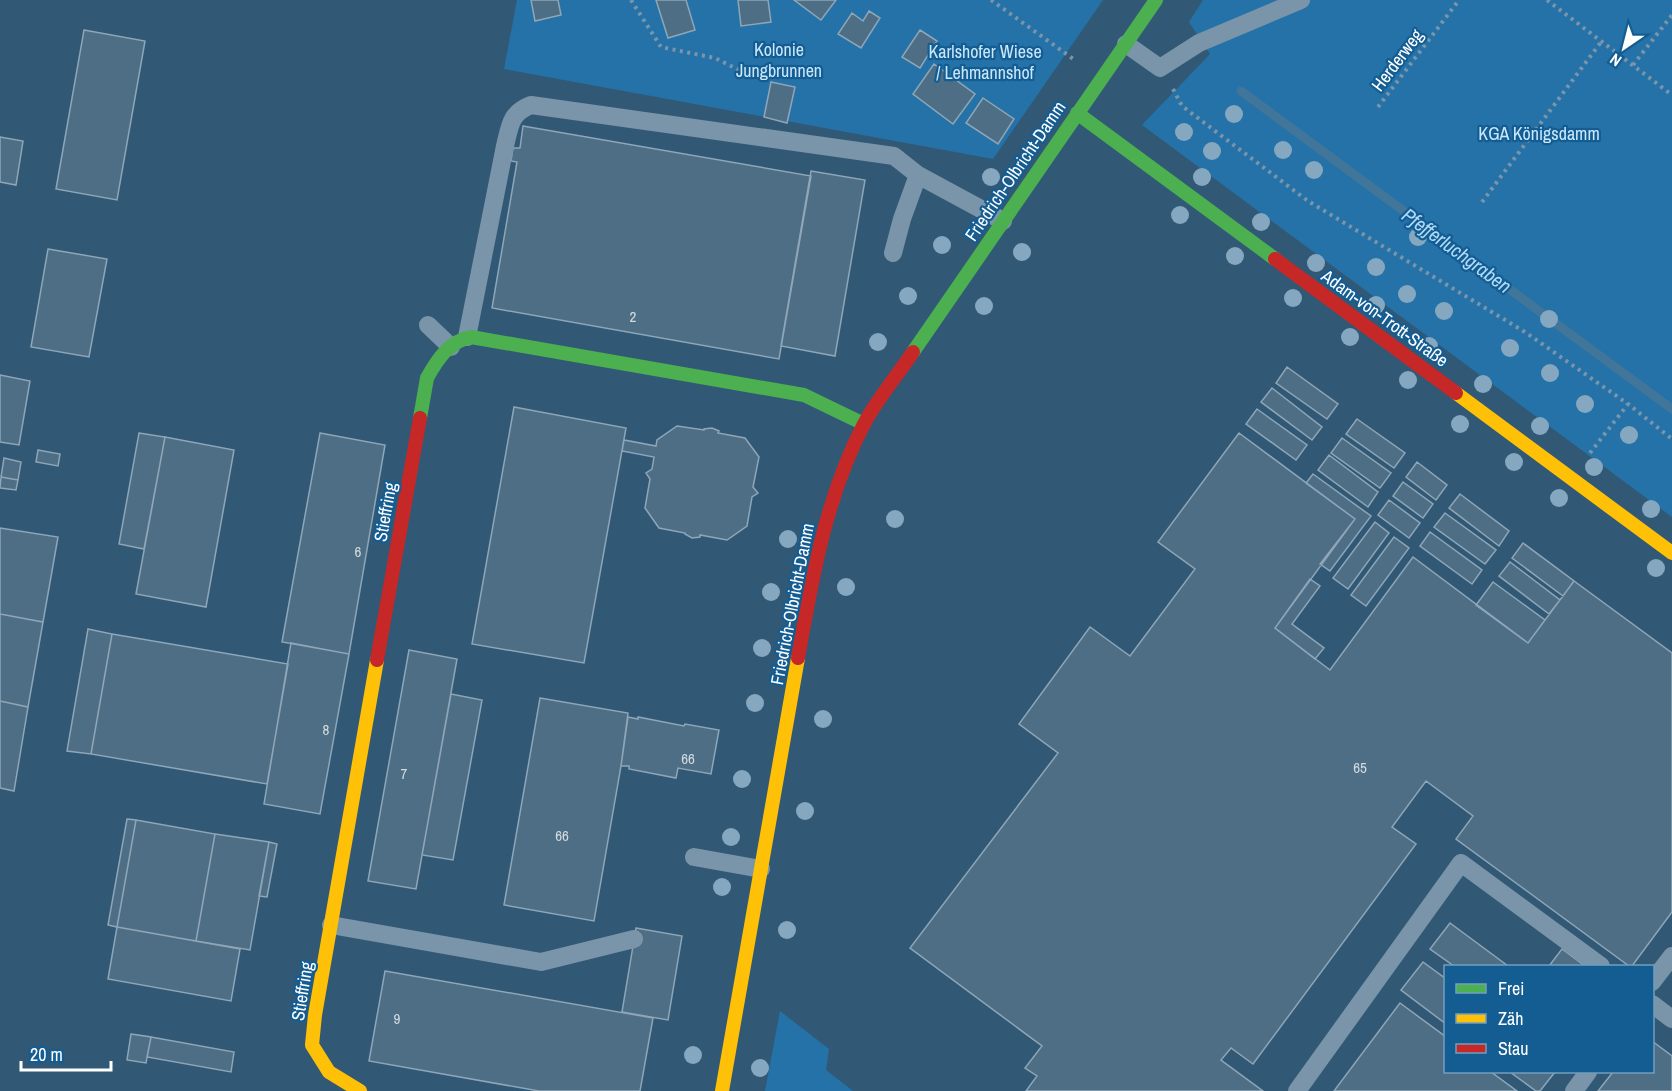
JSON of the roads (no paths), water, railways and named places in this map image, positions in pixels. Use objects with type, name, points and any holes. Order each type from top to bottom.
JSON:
[{"type":"street","name":"Friedrich-Olbricht-Damm","points":[[722,1091],[810,588],[837,486],[864,424],[1156,0]]},
{"type":"street","name":"Adam-von-Trott-Straße","points":[[1077,113],[1672,553]]},
{"type":"street","name":"Stieffring","points":[[360,1091],[329,1072],[312,1045],[315,1014],[427,378],[439,358],[467,337]]},
{"type":"street","points":[[467,337],[804,395],[864,424]]},
{"type":"lane","points":[[1126,44],[1160,68],[1199,43],[1300,0]]},
{"type":"lane","points":[[467,337],[505,146],[517,112],[531,105],[894,156],[918,176],[1003,220]]},
{"type":"lane","points":[[893,253],[902,219],[918,176]]},
{"type":"lane","points":[[428,325],[451,347]]},
{"type":"lane","points":[[694,857],[761,869]]},
{"type":"lane","points":[[1297,1091],[1461,863],[1600,965]]},
{"type":"lane","points":[[331,925],[541,962],[634,939]]},
{"type":"lane","points":[[1654,981],[1672,956]]},
{"type":"lane","points":[[1654,1006],[1672,1019]]},
{"type":"lane","points":[[1574,1091],[1587,1073]]},
{"type":"waterway","name":"Pfefferluchgraben","points":[[1241,91],[1672,409]]},
{"type":"park label","name":"Kolonie Jungbrunnen","points":[[779,59]]},
{"type":"park label","name":"Karlshofer Wiese / Lehmannshof","points":[[985,61]]},
{"type":"park label","name":"KGA Königsdamm","points":[[1539,133]]}]
